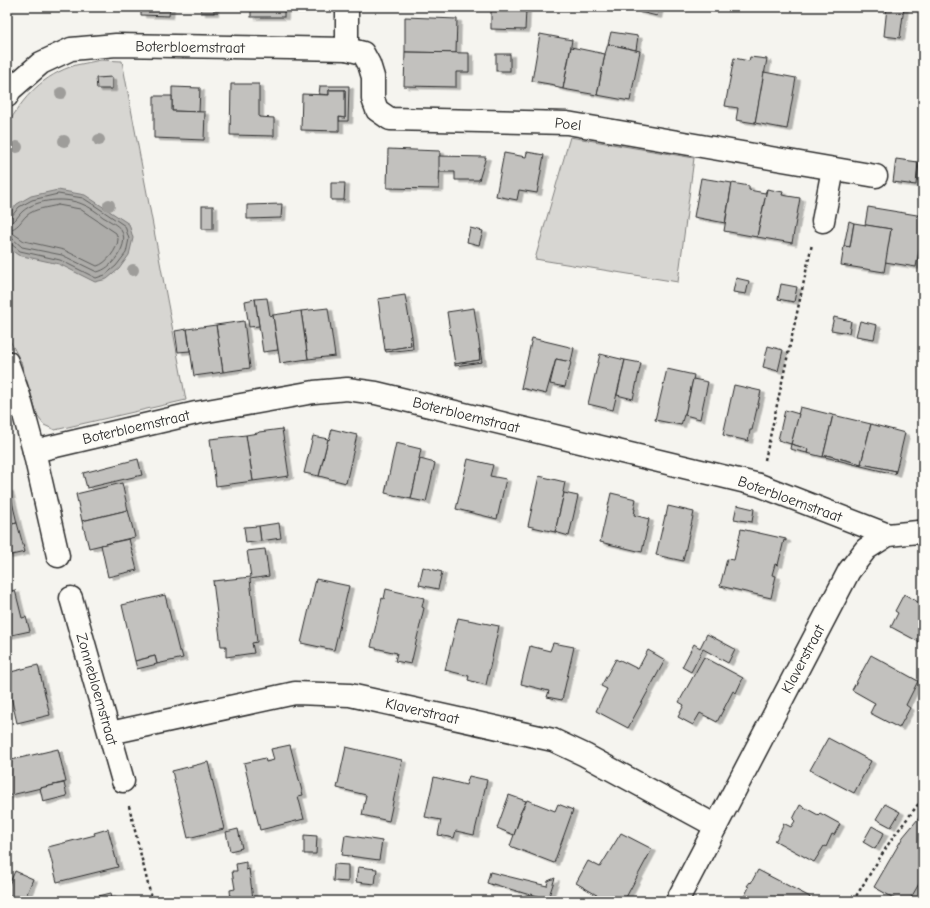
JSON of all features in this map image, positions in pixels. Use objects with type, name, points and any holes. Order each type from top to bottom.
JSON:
[{"type":"street","points":[[347,7],[348,49]]},
{"type":"street","name":"Boterbloemstraat","points":[[7,96],[10,90],[41,63],[71,49],[116,45],[348,49]]},
{"type":"street","name":"Poel","points":[[348,49],[362,53],[369,64],[373,77],[373,99],[377,110],[390,119],[567,123],[876,176]]},
{"type":"street","points":[[823,221],[833,169]]},
{"type":"street","points":[[7,362],[19,396],[34,450],[58,556]]},
{"type":"street","name":"Boterbloemstraat","points":[[34,450],[196,413],[314,392],[347,389],[376,393],[759,485],[888,535]]},
{"type":"street","name":"Klaverstraat","points":[[677,901],[850,571],[866,549],[888,535],[918,532],[923,534]]},
{"type":"street","name":"Zonnebloemstraat","points":[[71,598],[123,780]]},
{"type":"street","name":"Klaverstraat","points":[[110,733],[295,693],[350,695],[554,740],[585,755],[716,826]]},
{"type":"path","points":[[759,485],[815,228],[823,221]]},
{"type":"path","points":[[123,780],[152,901]]},
{"type":"path","points":[[853,901],[891,840],[923,798]]},
{"type":"shaded area","points":[[101,60],[122,61],[186,400],[55,430],[44,425],[38,417],[21,362],[7,335],[7,126],[13,115],[27,97],[44,81],[64,69]]},
{"type":"shaded area","points":[[570,137],[694,158],[678,282],[535,259]]},
{"type":"water","points":[[58,190],[85,195],[129,224],[133,238],[129,255],[119,269],[107,279],[95,282],[59,264],[18,255],[7,245],[8,215],[17,204],[31,196]]},
{"type":"building","points":[[141,7],[170,7],[169,16],[141,15]]},
{"type":"building","points":[[201,7],[214,7],[214,13],[201,13]]},
{"type":"building","points":[[251,7],[284,7],[284,17],[251,17]]},
{"type":"building","points":[[284,7],[308,7],[308,10],[284,10]]},
{"type":"building","points":[[637,7],[659,7],[657,16],[636,11]]},
{"type":"building","points":[[887,7],[904,7],[900,38],[884,36]]},
{"type":"building","points":[[491,9],[526,9],[525,30],[491,29]]},
{"type":"building","points":[[405,17],[457,19],[456,53],[405,52]]},
{"type":"building","points":[[923,18],[923,35],[921,35]]},
{"type":"building","points":[[611,32],[638,36],[636,50],[608,44]]},
{"type":"building","points":[[540,34],[572,40],[563,89],[555,87],[555,85],[532,81]]},
{"type":"building","points":[[608,44],[640,51],[630,101],[597,95]]},
{"type":"building","points":[[571,47],[605,54],[597,95],[563,89]]},
{"type":"building","points":[[405,52],[469,53],[469,72],[456,72],[456,87],[404,86]]},
{"type":"building","points":[[496,54],[510,54],[510,71],[496,71]]},
{"type":"building","points":[[750,57],[767,59],[755,123],[736,120],[738,108],[725,106],[734,58],[749,61]]},
{"type":"building","points":[[764,72],[796,78],[787,129],[755,123]]},
{"type":"building","points":[[112,77],[112,89],[97,89],[96,78]]},
{"type":"building","points":[[231,84],[259,84],[259,117],[274,118],[274,136],[230,135]]},
{"type":"building","points":[[320,86],[349,86],[348,121],[339,121],[339,117],[345,118],[345,90],[329,90],[329,95],[319,94]]},
{"type":"building","points":[[172,87],[200,88],[199,112],[172,111]]},
{"type":"building","points":[[329,90],[345,90],[345,118],[339,117],[339,131],[301,130],[302,94],[329,95]]},
{"type":"building","points":[[154,96],[172,96],[172,111],[205,112],[204,140],[154,138]]},
{"type":"building","points":[[388,149],[440,151],[439,189],[387,188]]},
{"type":"building","points":[[527,152],[544,155],[537,193],[519,190],[517,200],[496,196],[504,153],[526,157]]},
{"type":"building","points":[[920,154],[923,154],[923,181],[917,180]]},
{"type":"building","points":[[439,156],[486,157],[479,180],[455,180],[455,172],[439,172]]},
{"type":"building","points":[[896,159],[918,162],[916,185],[893,182]]},
{"type":"building","points":[[701,178],[732,183],[725,223],[694,217]]},
{"type":"building","points":[[331,183],[345,183],[344,200],[331,200]]},
{"type":"building","points":[[732,183],[749,186],[749,190],[765,193],[767,189],[757,237],[724,231]]},
{"type":"building","points":[[767,189],[783,192],[782,195],[800,198],[792,243],[757,237]]},
{"type":"building","points":[[282,204],[281,218],[247,219],[247,205]]},
{"type":"building","points":[[202,206],[213,206],[213,229],[202,229]]},
{"type":"building","points":[[868,207],[923,216],[922,235],[916,267],[885,262],[891,229],[865,225]]},
{"type":"building","points":[[849,221],[854,223],[850,247],[844,246]]},
{"type":"building","points":[[854,223],[891,229],[884,272],[841,265],[844,246],[850,247]]},
{"type":"building","points":[[470,228],[483,231],[479,245],[467,242]]},
{"type":"building","points":[[736,278],[749,281],[746,294],[733,292]]},
{"type":"building","points":[[781,284],[797,287],[794,302],[778,299]]},
{"type":"building","points":[[405,295],[412,336],[410,336],[411,346],[385,350],[378,299]]},
{"type":"building","points":[[267,298],[270,316],[273,315],[278,350],[263,352],[255,299]]},
{"type":"building","points":[[255,299],[259,326],[249,327],[245,301]]},
{"type":"building","points":[[328,308],[335,356],[308,359],[301,311]]},
{"type":"building","points":[[474,308],[480,349],[480,360],[455,364],[447,312]]},
{"type":"building","points":[[301,311],[308,359],[280,363],[273,315]]},
{"type":"building","points":[[834,317],[851,321],[849,333],[831,330]]},
{"type":"building","points":[[244,321],[250,368],[223,372],[216,325]]},
{"type":"building","points":[[860,321],[877,325],[874,339],[856,336]]},
{"type":"building","points":[[216,325],[223,372],[194,376],[187,329]]},
{"type":"building","points":[[187,329],[190,351],[178,352],[175,331]]},
{"type":"building","points":[[410,336],[412,336],[413,349],[386,352],[385,350],[411,346]]},
{"type":"building","points":[[532,338],[574,348],[571,362],[556,359],[546,394],[521,388]]},
{"type":"building","points":[[768,346],[783,350],[778,371],[763,367]]},
{"type":"building","points":[[479,349],[482,362],[455,366],[455,364],[480,360]]},
{"type":"building","points":[[600,354],[625,360],[613,410],[588,404]]},
{"type":"building","points":[[556,359],[571,362],[565,387],[550,384]]},
{"type":"building","points":[[625,360],[641,363],[633,399],[617,395]]},
{"type":"building","points":[[667,369],[694,375],[685,415],[681,425],[655,420]]},
{"type":"building","points":[[693,379],[708,382],[700,419],[685,415]]},
{"type":"building","points":[[734,385],[761,391],[748,441],[723,435]]},
{"type":"building","points":[[800,407],[833,415],[823,457],[807,453],[808,449],[791,444]]},
{"type":"building","points":[[785,410],[799,414],[791,444],[778,440]]},
{"type":"building","points":[[833,415],[871,424],[861,464],[826,455],[823,457]]},
{"type":"building","points":[[871,424],[905,433],[896,471],[861,464]]},
{"type":"building","points":[[282,429],[289,476],[253,481],[246,435]]},
{"type":"building","points":[[332,429],[357,435],[346,483],[319,476]]},
{"type":"building","points":[[246,435],[253,481],[216,486],[210,439]]},
{"type":"building","points":[[313,436],[328,439],[319,476],[304,473]]},
{"type":"building","points":[[396,443],[421,449],[411,499],[385,493]]},
{"type":"building","points":[[791,444],[808,449],[807,453],[790,449]]},
{"type":"building","points":[[826,455],[861,464],[861,466],[825,457]]},
{"type":"building","points":[[138,459],[142,475],[87,488],[83,473]]},
{"type":"building","points":[[420,459],[435,463],[426,502],[411,499]]},
{"type":"building","points":[[468,459],[493,465],[490,476],[506,479],[497,519],[456,509]]},
{"type":"building","points":[[861,464],[896,471],[895,474],[861,466]]},
{"type":"building","points":[[539,476],[565,482],[555,532],[528,526]]},
{"type":"building","points":[[122,483],[128,510],[82,521],[76,494]]},
{"type":"building","points":[[7,489],[9,489],[17,523],[7,525]]},
{"type":"building","points":[[564,493],[578,496],[569,536],[555,532]]},
{"type":"building","points":[[611,493],[636,499],[634,515],[649,519],[642,552],[600,542]]},
{"type":"building","points":[[737,505],[754,509],[752,522],[734,519]]},
{"type":"building","points":[[668,506],[694,512],[683,561],[656,555]]},
{"type":"building","points":[[128,510],[135,537],[89,548],[82,521]]},
{"type":"building","points":[[17,523],[25,552],[7,556],[7,525]]},
{"type":"building","points":[[279,523],[281,538],[261,541],[259,526]]},
{"type":"building","points":[[259,526],[261,541],[246,543],[244,527]]},
{"type":"building","points":[[741,529],[786,539],[786,541],[784,540],[778,565],[775,564],[772,575],[776,576],[771,598],[720,586],[727,559],[734,560]]},
{"type":"building","points":[[129,539],[137,570],[108,577],[101,545]]},
{"type":"building","points":[[265,549],[269,576],[250,579],[257,642],[252,643],[254,653],[226,657],[226,646],[221,646],[213,581],[251,577],[247,551]]},
{"type":"building","points":[[423,567],[442,572],[438,589],[419,585]]},
{"type":"building","points":[[316,579],[349,586],[334,650],[301,643]]},
{"type":"building","points":[[386,589],[424,598],[422,607],[424,608],[411,664],[395,661],[397,653],[371,647],[382,598],[384,599]]},
{"type":"building","points":[[15,590],[22,618],[26,617],[30,631],[7,636],[7,592]]},
{"type":"building","points":[[904,594],[923,605],[923,644],[891,627],[898,613],[895,611]]},
{"type":"building","points":[[165,595],[179,651],[181,651],[183,658],[157,664],[155,656],[135,661],[122,605]]},
{"type":"building","points":[[458,618],[499,626],[486,685],[468,680],[469,676],[445,670]]},
{"type":"building","points":[[707,634],[735,649],[728,663],[703,649],[691,672],[682,667],[694,644],[700,648]]},
{"type":"building","points":[[553,643],[574,647],[562,700],[547,697],[549,691],[521,684],[530,646],[550,651]]},
{"type":"building","points":[[648,650],[665,660],[628,728],[596,711],[607,689],[601,686],[616,659],[638,669]]},
{"type":"building","points":[[871,655],[918,681],[906,705],[910,708],[899,728],[870,713],[875,703],[852,690]]},
{"type":"building","points":[[155,656],[157,664],[137,669],[135,661]]},
{"type":"building","points":[[704,657],[743,678],[736,693],[733,691],[717,722],[700,713],[693,725],[678,717],[684,705],[679,702]]},
{"type":"building","points":[[38,665],[50,715],[17,723],[7,673]]},
{"type":"building","points":[[828,738],[871,761],[854,793],[810,770]]},
{"type":"building","points":[[290,745],[303,795],[298,796],[304,819],[260,830],[244,763],[265,758],[266,762],[274,760],[271,749]]},
{"type":"building","points":[[346,747],[402,760],[389,821],[362,815],[366,795],[337,788]]},
{"type":"building","points":[[58,749],[66,782],[7,796],[7,761]]},
{"type":"building","points":[[208,762],[224,829],[188,838],[172,771]]},
{"type":"building","points":[[469,776],[487,780],[474,835],[456,831],[454,838],[438,835],[441,820],[425,817],[434,777],[466,785]]},
{"type":"building","points":[[64,783],[67,796],[43,802],[40,788]]},
{"type":"building","points":[[509,795],[526,801],[520,814],[514,835],[497,828]]},
{"type":"building","points":[[527,800],[555,811],[558,804],[573,810],[554,863],[510,846],[520,814]]},
{"type":"building","points":[[885,804],[900,812],[891,827],[876,819]]},
{"type":"building","points":[[800,805],[818,815],[820,813],[840,824],[834,835],[832,834],[826,847],[824,846],[814,862],[774,840],[776,840],[784,824],[783,823],[791,827],[795,821],[793,819]]},
{"type":"building","points":[[923,813],[923,877],[909,901],[899,901],[874,887],[903,837]]},
{"type":"building","points":[[872,826],[884,833],[875,849],[863,842]]},
{"type":"building","points":[[108,829],[118,867],[57,882],[48,847],[95,835],[94,833]]},
{"type":"building","points":[[238,829],[242,848],[230,851],[226,832]]},
{"type":"building","points":[[621,833],[652,849],[624,901],[607,901],[576,883],[588,861],[600,867]]},
{"type":"building","points":[[304,835],[317,836],[316,854],[304,854]]},
{"type":"building","points":[[345,835],[382,841],[379,860],[342,855]]},
{"type":"building","points":[[246,862],[246,870],[249,869],[253,899],[231,901],[230,890],[235,889],[232,871],[237,871],[236,864]]},
{"type":"building","points":[[334,864],[348,865],[348,882],[333,881]]},
{"type":"building","points":[[358,867],[377,869],[375,884],[356,882]]},
{"type":"building","points":[[758,870],[810,897],[808,901],[742,901],[749,887],[747,886],[750,882],[751,883]]},
{"type":"building","points":[[15,871],[33,879],[24,901],[20,899],[19,901],[8,901],[10,895],[7,894],[7,889]]},
{"type":"building","points":[[490,872],[547,886],[548,881],[555,878],[548,899],[487,883]]},
{"type":"building","points":[[111,893],[113,901],[78,901]]}]
